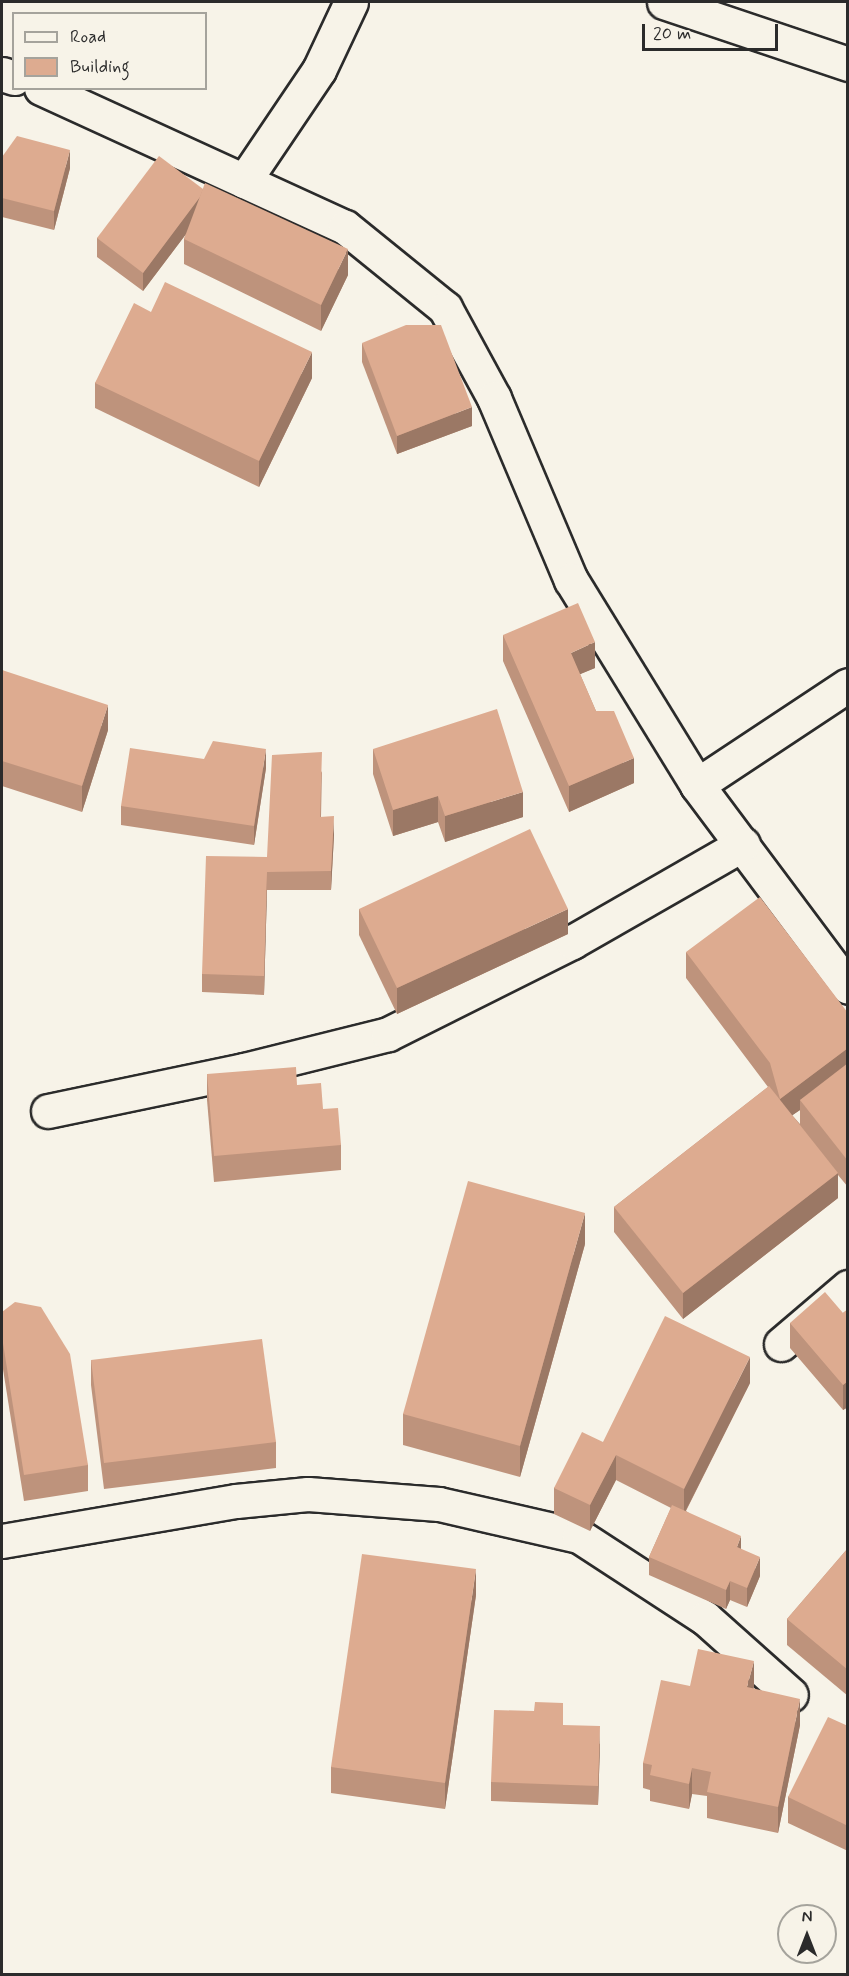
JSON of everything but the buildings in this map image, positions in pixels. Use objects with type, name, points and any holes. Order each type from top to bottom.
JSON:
[{"type":"street","points":[[244,181],[319,70],[351,2]]},
{"type":"street","points":[[664,2],[848,64]]},
{"type":"street","points":[[45,90],[345,227],[446,308],[494,398],[571,580],[697,785],[848,987]]},
{"type":"street","points":[[697,785],[848,685]]},
{"type":"street","points":[[48,1111],[244,1070],[388,1034],[572,942],[743,844]]},
{"type":"street","points":[[781,1344],[848,1287]]},
{"type":"street","points":[[2,1541],[236,1501],[308,1494],[439,1504],[579,1536],[705,1618],[790,1695]]}]
